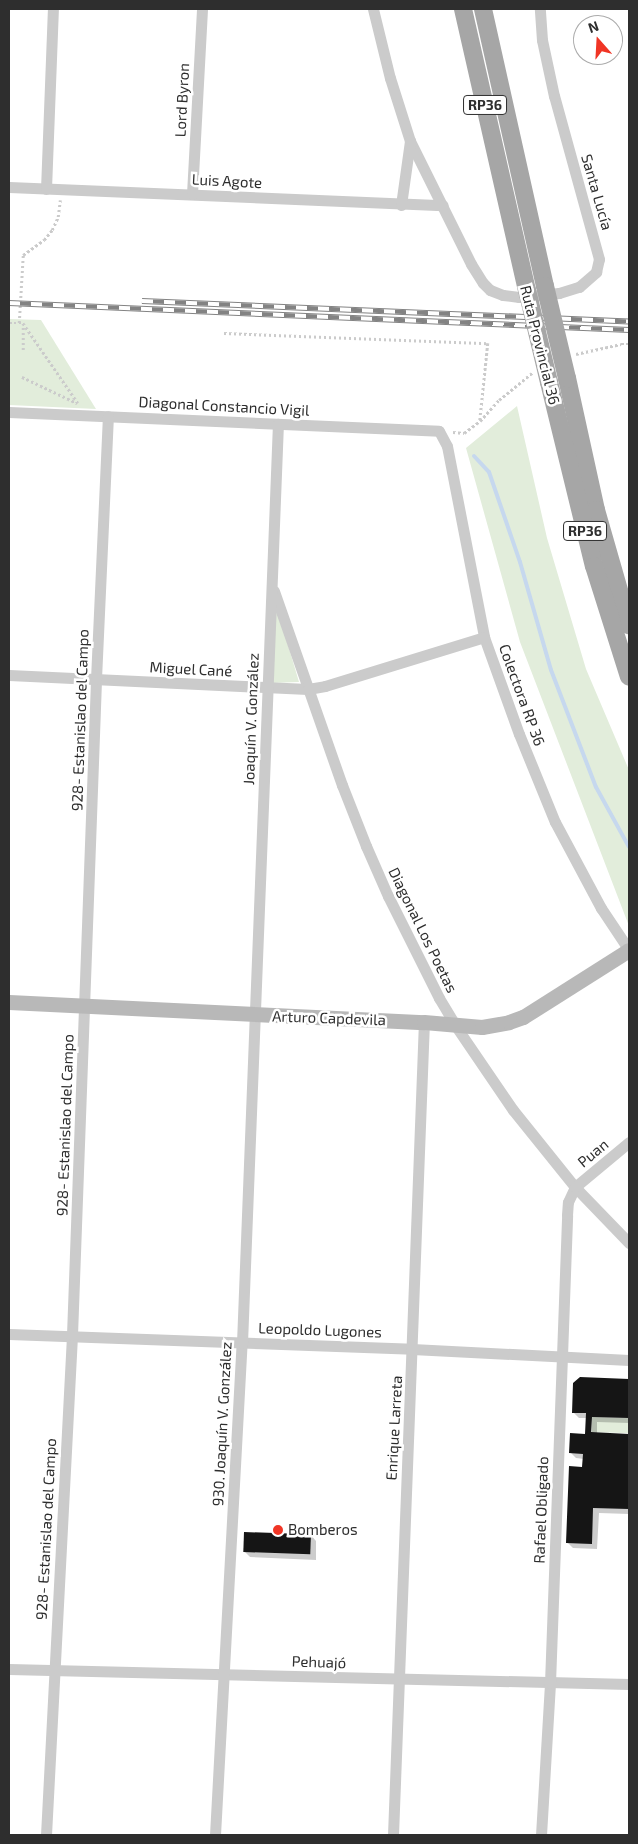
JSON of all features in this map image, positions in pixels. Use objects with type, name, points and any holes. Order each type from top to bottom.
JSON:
[{"type":"main road","name":"Ruta Provincial 36","points":[[463,9],[527,290],[594,566],[629,677]]},
{"type":"main road","name":"Ruta Provincial 36","points":[[483,9],[596,510],[629,625]]},
{"type":"street","points":[[46,188],[53,9]]},
{"type":"street","name":"Lord Byron","points":[[192,194],[202,9]]},
{"type":"street","points":[[373,9],[390,78],[410,141],[443,205]]},
{"type":"street","name":"Santa Lucía","points":[[443,205],[477,275],[490,290],[503,295],[519,297],[559,293],[579,287],[596,272],[599,265],[599,254],[554,96],[542,40],[540,9]]},
{"type":"street","points":[[401,204],[410,141]]},
{"type":"street","name":"Luis Agote","points":[[9,187],[443,205]]},
{"type":"street","name":"Diagonal Constancio Vigil","points":[[9,412],[439,431]]},
{"type":"street","name":"928- Estanislao del Campo","points":[[46,1835],[53,1671],[72,1335],[96,680],[108,416]]},
{"type":"street","name":"Joaquín V. González","points":[[254,1015],[278,424]]},
{"type":"street","name":"Colectora RP 36","points":[[439,431],[447,446],[484,637],[519,734],[555,822],[601,908],[629,950]]},
{"type":"street","name":"Diagonal Los Poetas","points":[[272,584],[308,689],[366,846],[388,896],[455,1025],[513,1110],[575,1188],[629,1243]]},
{"type":"street","name":"Miguel Cané","points":[[9,675],[308,689],[325,686],[484,637]]},
{"type":"street","name":"Arturo Capdevila","points":[[9,1002],[495,1026],[523,1017],[629,950]]},
{"type":"street","name":"930. Joaquín V. González","points":[[215,1835],[222,1674],[242,1343],[254,1015]]},
{"type":"street","name":"Enrique Larreta","points":[[393,1835],[424,1022]]},
{"type":"street","name":"Puan","points":[[575,1188],[629,1142]]},
{"type":"street","name":"Rafael Obligado","points":[[541,1835],[550,1683],[567,1214],[568,1202],[575,1188]]},
{"type":"street","name":"Leopoldo Lugones","points":[[9,1334],[412,1349],[629,1360]]},
{"type":"street","name":"Pehuajó","points":[[9,1669],[398,1680],[629,1684]]},
{"type":"path","points":[[19,323],[23,255],[44,240],[52,230],[58,217],[60,189]]},
{"type":"path","points":[[9,323],[23,324],[78,403],[22,377]]},
{"type":"path","points":[[23,324],[23,350]]},
{"type":"path","points":[[224,333],[488,343],[480,421]]},
{"type":"path","points":[[572,355],[621,344],[629,344]]},
{"type":"path","points":[[439,431],[464,432],[480,421],[499,400],[536,370]]},
{"type":"green space","points":[[9,319],[41,320],[96,409],[9,405]]},
{"type":"green space","points":[[517,406],[547,538],[586,669],[629,770],[629,926],[520,642],[466,448]]},
{"type":"green space","points":[[274,598],[299,682],[270,683]]},
{"type":"green space","points":[[592,1417],[629,1418],[628,1433],[591,1432]]},
{"type":"building","points":[[580,1377],[629,1379],[629,1418],[592,1417],[591,1432],[629,1434],[629,1509],[593,1508],[592,1544],[566,1543],[569,1466],[582,1467],[583,1454],[569,1453],[570,1433],[585,1434],[586,1413],[572,1413],[573,1383]]},
{"type":"building","points":[[244,1532],[311,1534],[310,1554],[243,1552]]},
{"type":"waterway","points":[[474,456],[489,472],[520,562],[551,670],[596,787],[629,847]]},
{"type":"railway","points":[[142,301],[629,321]]},
{"type":"railway","points":[[9,303],[629,330]]},
{"type":"place","name":"Bomberos","points":[[278,1530]]}]
